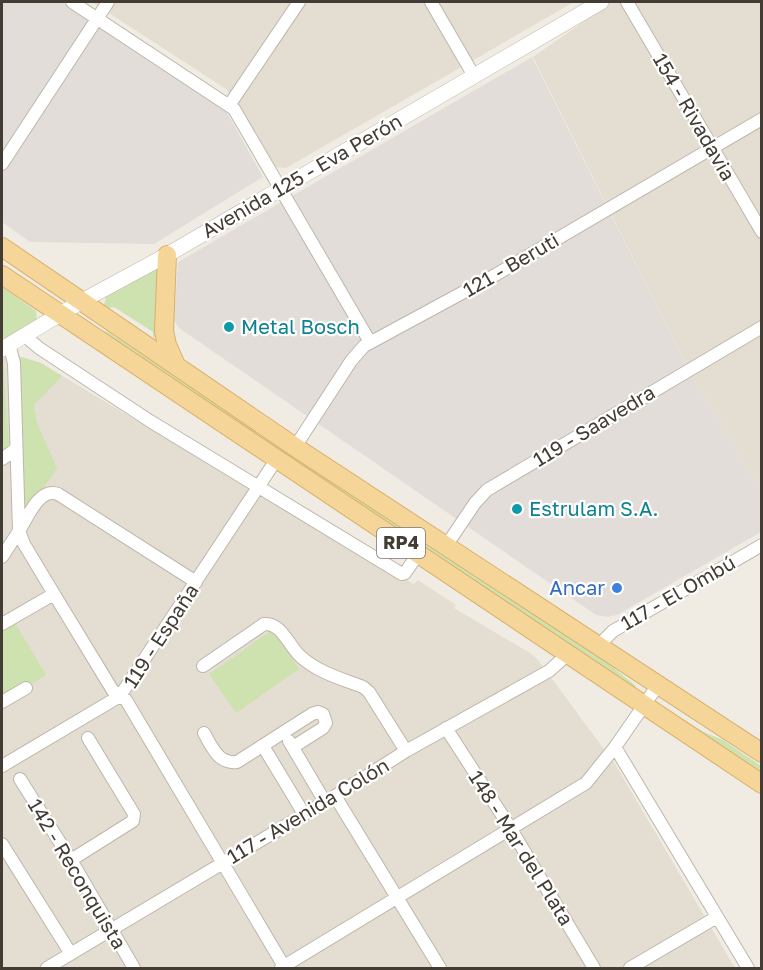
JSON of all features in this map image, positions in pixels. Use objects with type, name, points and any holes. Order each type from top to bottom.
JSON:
[{"type":"main road","name":"RP4","points":[[2,248],[295,447],[762,753]]},
{"type":"main road","points":[[167,255],[164,332],[176,365]]},
{"type":"main road","name":"RP4","points":[[2,275],[762,784]]},
{"type":"street","points":[[72,2],[230,104],[370,342]]},
{"type":"street","points":[[2,164],[108,2]]},
{"type":"street","points":[[230,104],[299,2]]},
{"type":"street","points":[[431,2],[474,76]]},
{"type":"street","name":"Avenida 125 - Eva Perón","points":[[5,346],[167,255],[601,2]]},
{"type":"street","name":"154 - Rivadavia","points":[[627,2],[762,232]]},
{"type":"street","name":"121 - Beruti","points":[[295,447],[351,361],[370,342],[497,274],[762,119]]},
{"type":"street","name":"119 - Saavedra","points":[[446,546],[475,503],[487,490],[762,327]]},
{"type":"street","points":[[25,336],[39,348],[150,421],[402,574],[418,554]]},
{"type":"street","points":[[5,346],[14,363],[19,531],[24,544],[113,691],[126,700],[284,968],[586,783],[615,747],[658,685]]},
{"type":"street","points":[[2,459],[16,449]]},
{"type":"street","name":"119 - España","points":[[2,766],[120,696],[276,460]]},
{"type":"street","points":[[2,557],[40,498],[45,493],[51,492],[58,494],[196,582]]},
{"type":"street","name":"117 - El Ombú","points":[[598,646],[614,631],[762,544]]},
{"type":"street","points":[[2,624],[54,594]]},
{"type":"street","points":[[203,666],[264,624],[270,623],[300,656],[314,666],[363,687],[369,692],[406,751]]},
{"type":"street","name":"117 - Avenida Colón","points":[[47,969],[406,751],[549,671],[568,654]]},
{"type":"street","points":[[2,702],[26,688]]},
{"type":"street","points":[[204,733],[218,756],[224,761],[237,762],[315,713],[321,713],[326,723],[323,728],[293,747]]},
{"type":"street","name":"148 - Mar del Plata","points":[[446,728],[511,829],[594,969]]},
{"type":"street","points":[[284,732],[399,899],[440,969]]},
{"type":"street","points":[[71,860],[133,821],[134,818],[134,814],[88,738]]},
{"type":"street","points":[[263,746],[304,814]]},
{"type":"street","points":[[615,747],[748,969]]},
{"type":"street","name":"142 - Reconquista","points":[[20,779],[71,860],[134,969]]},
{"type":"street","points":[[2,844],[71,954]]},
{"type":"street","points":[[630,969],[717,917]]},
{"type":"shaded area","points":[[2,2],[62,2],[226,111],[263,177],[154,244],[30,242],[2,222]]},
{"type":"shaded area","points":[[92,2],[574,2],[286,168],[275,167],[226,89]]},
{"type":"shaded area","points":[[612,2],[761,2],[761,490],[693,378],[533,57]]},
{"type":"shaded area","points":[[532,57],[693,378],[761,490],[761,532],[617,615],[607,617],[596,615],[179,328],[174,320],[178,262]]},
{"type":"shaded area","points":[[7,355],[41,363],[263,497],[414,584],[418,580],[456,605],[454,608],[530,653],[538,660],[615,764],[735,968],[2,968],[2,358]]},
{"type":"green space","points":[[156,268],[160,269],[157,338],[153,337],[153,332],[114,307],[109,308],[104,305],[106,297]]},
{"type":"green space","points":[[2,287],[36,311],[37,322],[2,342]]},
{"type":"green space","points":[[104,331],[600,657],[636,688],[144,365]]},
{"type":"green space","points":[[17,356],[41,363],[62,376],[34,405],[37,423],[57,468],[23,518]]},
{"type":"green space","points":[[2,360],[9,445],[2,451]]},
{"type":"green space","points":[[12,618],[46,675],[2,702],[2,624]]},
{"type":"green space","points":[[272,630],[299,669],[236,713],[209,674]]},
{"type":"green space","points":[[678,716],[704,732],[723,740],[761,766],[761,773],[676,717]]},
{"type":"place","name":"Metal Bosch","points":[[229,327]]},
{"type":"place","name":"Estrulam S.A.","points":[[517,509]]},
{"type":"place","name":"Ancar","points":[[617,588]]}]
